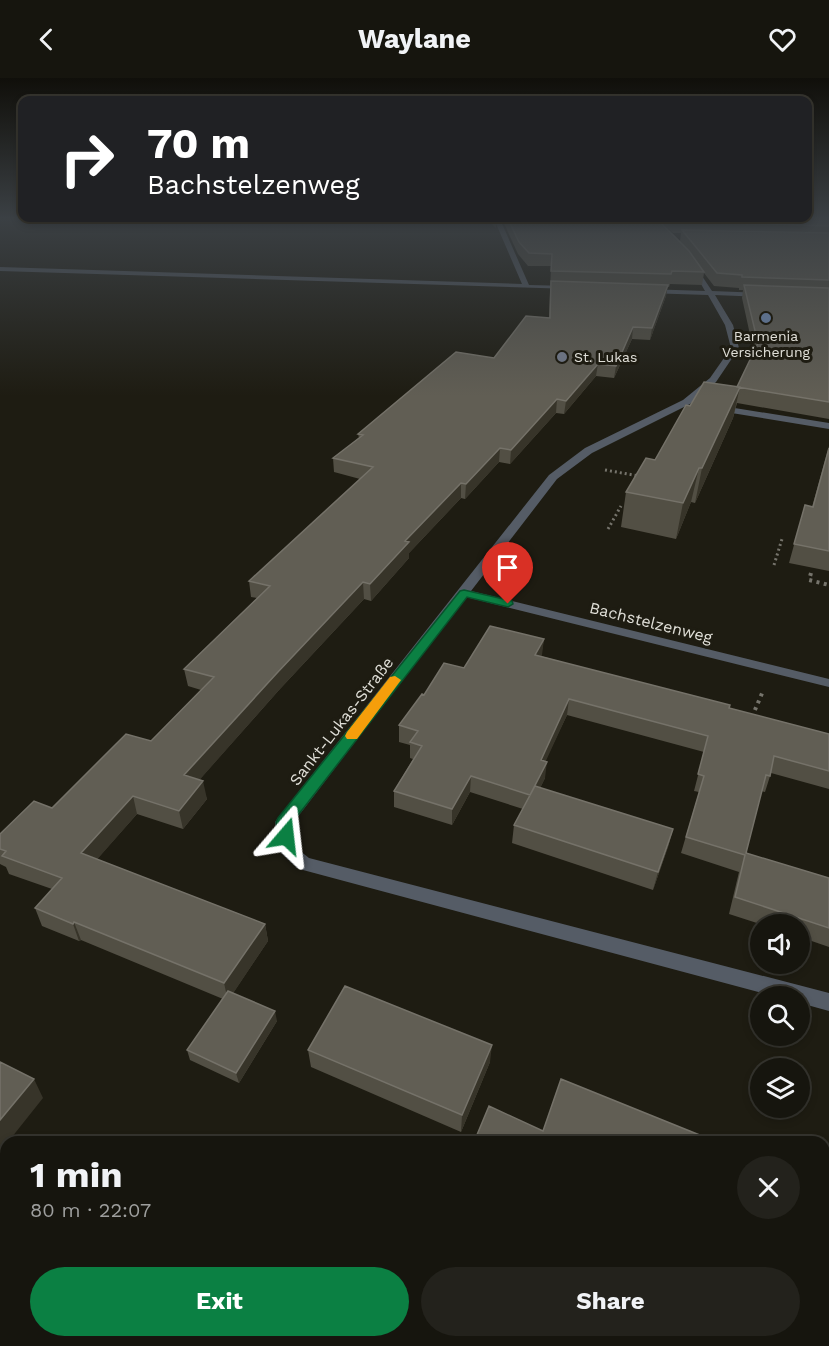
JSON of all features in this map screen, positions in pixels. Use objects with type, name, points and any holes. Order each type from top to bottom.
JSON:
[{"type":"street","points":[[284,278],[582,288]]},
{"type":"street","points":[[523,278],[526,286]]},
{"type":"street","name":"Sankt-Lukas-Straße","points":[[702,278],[729,325],[735,348],[721,371],[689,404],[607,439],[562,468],[284,822],[287,850],[303,863],[829,1002]]},
{"type":"street","points":[[635,290],[766,295]]},
{"type":"street","points":[[706,406],[829,426]]},
{"type":"street","name":"Bachstelzenweg","points":[[464,593],[829,683]]},
{"type":"path","points":[[608,529],[621,506]]},
{"type":"path","points":[[774,565],[782,539]]},
{"type":"path","points":[[811,573],[809,580],[829,585]]},
{"type":"building","points":[[776,278],[829,278],[829,280]]},
{"type":"building","points":[[551,281],[668,285],[652,328],[633,327],[616,366],[598,364],[566,401],[557,399],[511,450],[500,448],[466,484],[461,483],[405,541],[409,542],[370,584],[363,582],[277,673],[184,775],[203,781],[179,811],[133,796],[81,853],[265,924],[224,983],[35,908],[62,878],[2,856],[6,851],[0,849],[0,834],[34,801],[52,808],[126,734],[151,741],[214,677],[184,669],[270,586],[249,581],[373,467],[333,458],[363,435],[358,434],[456,352],[494,358],[526,316],[550,318]]},
{"type":"building","points":[[744,285],[829,288],[829,402],[737,387],[758,343]]},
{"type":"building","points":[[704,382],[740,387],[683,503],[626,492],[646,458],[655,460],[686,405],[690,406]]},
{"type":"building","points":[[829,448],[829,551],[794,544],[805,505],[813,507]]},
{"type":"building","points":[[490,626],[544,639],[535,655],[730,705],[729,708],[829,734],[829,771],[774,756],[770,776],[766,775],[746,853],[829,878],[829,928],[810,922],[810,914],[787,914],[735,897],[745,855],[686,837],[704,776],[698,774],[708,736],[569,699],[541,760],[547,762],[530,795],[471,776],[452,809],[394,791],[422,746],[410,742],[418,731],[399,725],[422,694],[424,695],[444,663],[464,668]]},
{"type":"building","points":[[535,786],[673,829],[658,872],[514,825]]},
{"type":"building","points":[[345,986],[492,1045],[462,1115],[308,1050]]},
{"type":"building","points":[[228,991],[275,1011],[236,1073],[187,1050]]},
{"type":"building","points":[[0,1062],[34,1079],[0,1120]]},
{"type":"building","points":[[561,1079],[702,1136],[476,1136],[489,1106],[543,1131]]},
{"type":"slow traffic","points":[[352,736],[395,680]]},
{"type":"place","name":"Barmenia Versicherung","points":[[766,318]]},
{"type":"place","name":"St. Lukas","points":[[562,357]]},
{"type":"route","points":[[286,836],[284,822],[464,593],[508,604]]}]
